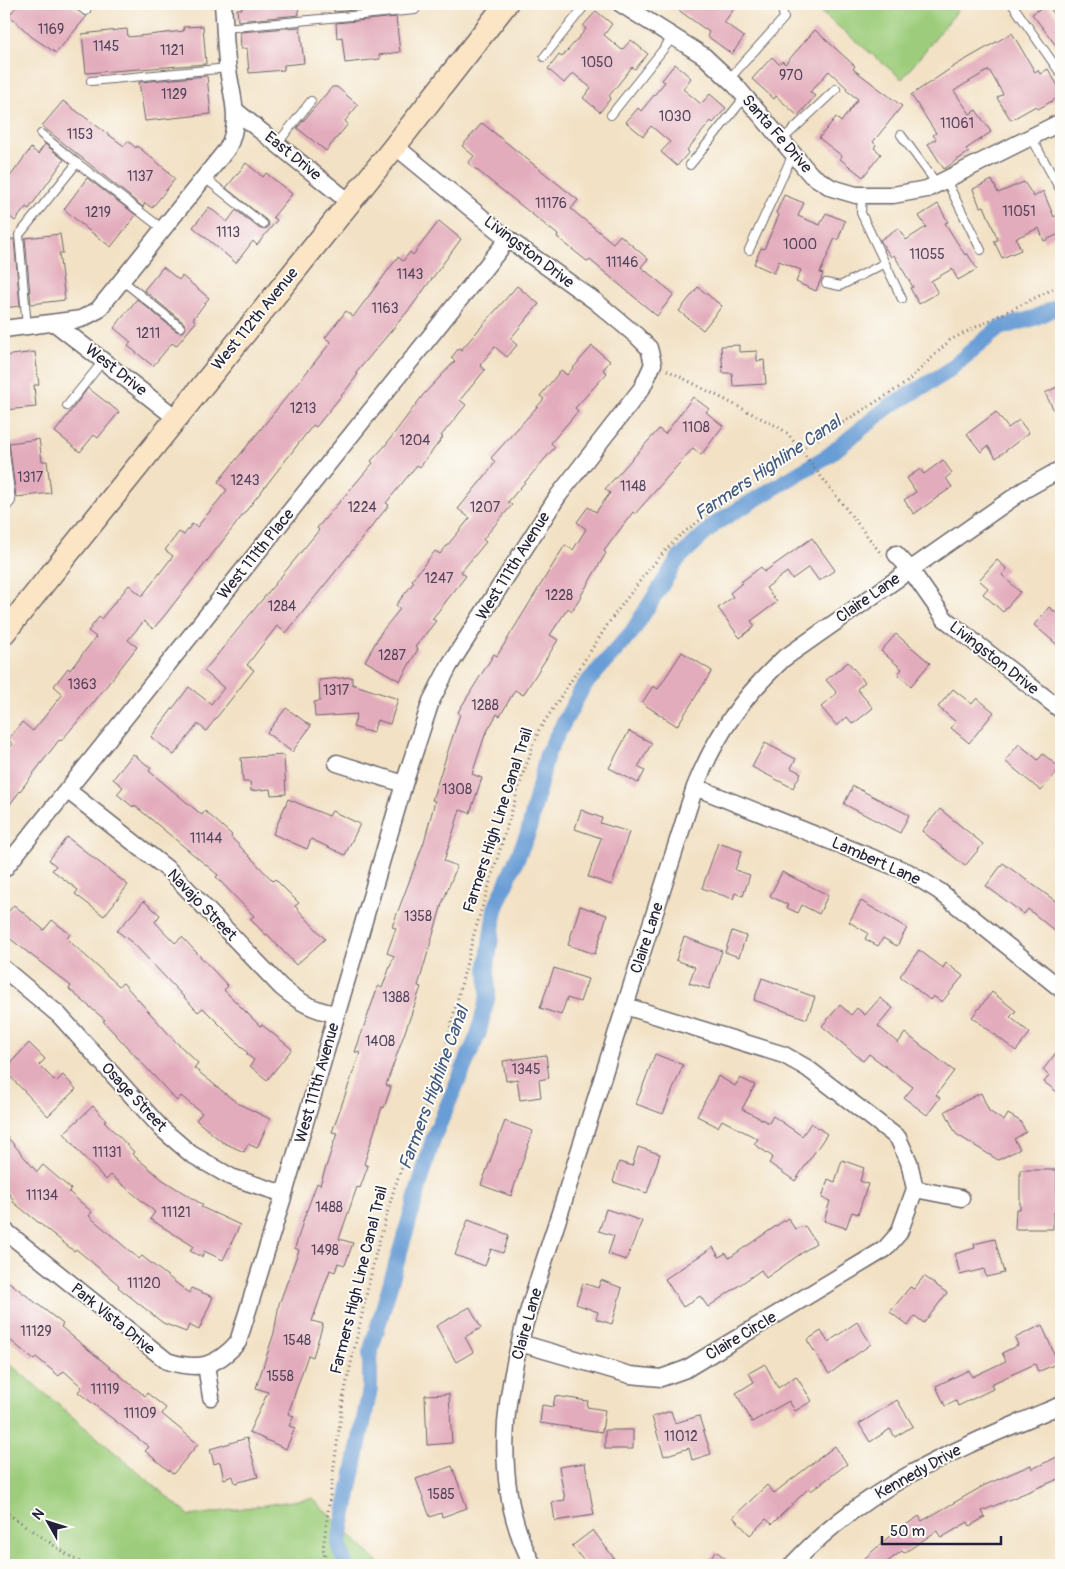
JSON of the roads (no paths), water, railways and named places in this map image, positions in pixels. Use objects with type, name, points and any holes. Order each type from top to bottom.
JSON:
[{"type":"main road","name":"West 112th Avenue","points":[[4,632],[396,146],[506,4]]},
{"type":"street","points":[[4,329],[56,324],[91,315],[107,302],[205,178],[232,140],[236,111],[228,68],[223,4]]},
{"type":"street","name":"Santa Fe Drive","points":[[621,4],[704,56],[745,97],[811,175],[832,188],[862,195],[893,195],[927,189],[1061,122]]},
{"type":"street","name":"East Drive","points":[[236,111],[349,202]]},
{"type":"street","name":"Livingston Drive","points":[[396,146],[508,239],[595,301],[644,342],[652,355],[653,364]]},
{"type":"street","name":"West 111th Place","points":[[4,869],[508,239]]},
{"type":"street","name":"West Drive","points":[[56,324],[176,418]]},
{"type":"street","name":"West 111th Avenue","points":[[206,1365],[228,1352],[238,1342],[284,1194],[404,784],[431,701],[449,666],[558,496],[642,388],[653,364]]},
{"type":"street","name":"Claire Lane","points":[[533,1565],[514,1518],[505,1458],[506,1421],[520,1342],[695,787],[718,736],[734,712],[763,678],[807,641],[1024,490],[1061,468]]},
{"type":"street","name":"Livingston Drive","points":[[896,554],[910,569],[945,619],[1061,710]]},
{"type":"street","points":[[337,763],[404,784]]},
{"type":"street","name":"Lambert Lane","points":[[695,787],[908,872],[939,891],[1061,989]]},
{"type":"street","name":"Navajo Street","points":[[67,790],[170,871],[287,992],[299,1002],[315,1010],[336,1014]]},
{"type":"street","name":"Osage Street","points":[[4,969],[59,1015],[162,1129],[191,1154],[231,1178],[284,1194]]},
{"type":"street","points":[[625,1006],[784,1054],[807,1068],[898,1138],[909,1162],[915,1189],[961,1198]]},
{"type":"street","name":"Claire Circle","points":[[520,1342],[630,1375],[661,1378],[686,1369],[885,1249],[899,1233],[915,1189]]},
{"type":"street","name":"Park Vista Drive","points":[[4,1230],[160,1356],[183,1366],[206,1365]]},
{"type":"street","points":[[206,1365],[211,1397]]},
{"type":"street","name":"Kennedy Drive","points":[[792,1565],[825,1532],[884,1489],[937,1458],[1061,1405]]},
{"type":"lane","points":[[77,4],[86,11]]},
{"type":"lane","points":[[544,57],[586,4]]},
{"type":"lane","points":[[729,80],[784,18],[781,4]]},
{"type":"lane","points":[[1012,4],[1061,74]]},
{"type":"lane","points":[[225,28],[415,10]]},
{"type":"lane","points":[[611,115],[674,37]]},
{"type":"lane","points":[[91,81],[228,68]]},
{"type":"lane","points":[[782,140],[836,89]]},
{"type":"lane","points":[[690,165],[745,97]]},
{"type":"lane","points":[[277,144],[311,101]]},
{"type":"lane","points":[[42,134],[164,230]]},
{"type":"lane","points":[[901,135],[942,182],[981,250]]},
{"type":"lane","points":[[1032,137],[1061,191]]},
{"type":"lane","points":[[749,250],[793,153]]},
{"type":"lane","points":[[27,327],[19,235],[77,163]]},
{"type":"lane","points":[[205,178],[263,224]]},
{"type":"lane","points":[[862,195],[861,213],[902,299]]},
{"type":"lane","points":[[826,283],[840,286],[885,263]]},
{"type":"lane","points":[[123,281],[180,327]]},
{"type":"lane","points":[[67,406],[103,360]]},
{"type":"lane","points":[[4,444],[11,501],[4,510]]},
{"type":"waterway","name":"Farmers Highline Canal","points":[[345,1565],[339,1543],[370,1389],[370,1353],[434,1136],[478,1035],[488,995],[487,966],[495,909],[528,833],[547,754],[583,687],[632,632],[678,559],[716,523],[829,455],[888,407],[944,374],[999,328],[1034,318],[1061,305]]}]
